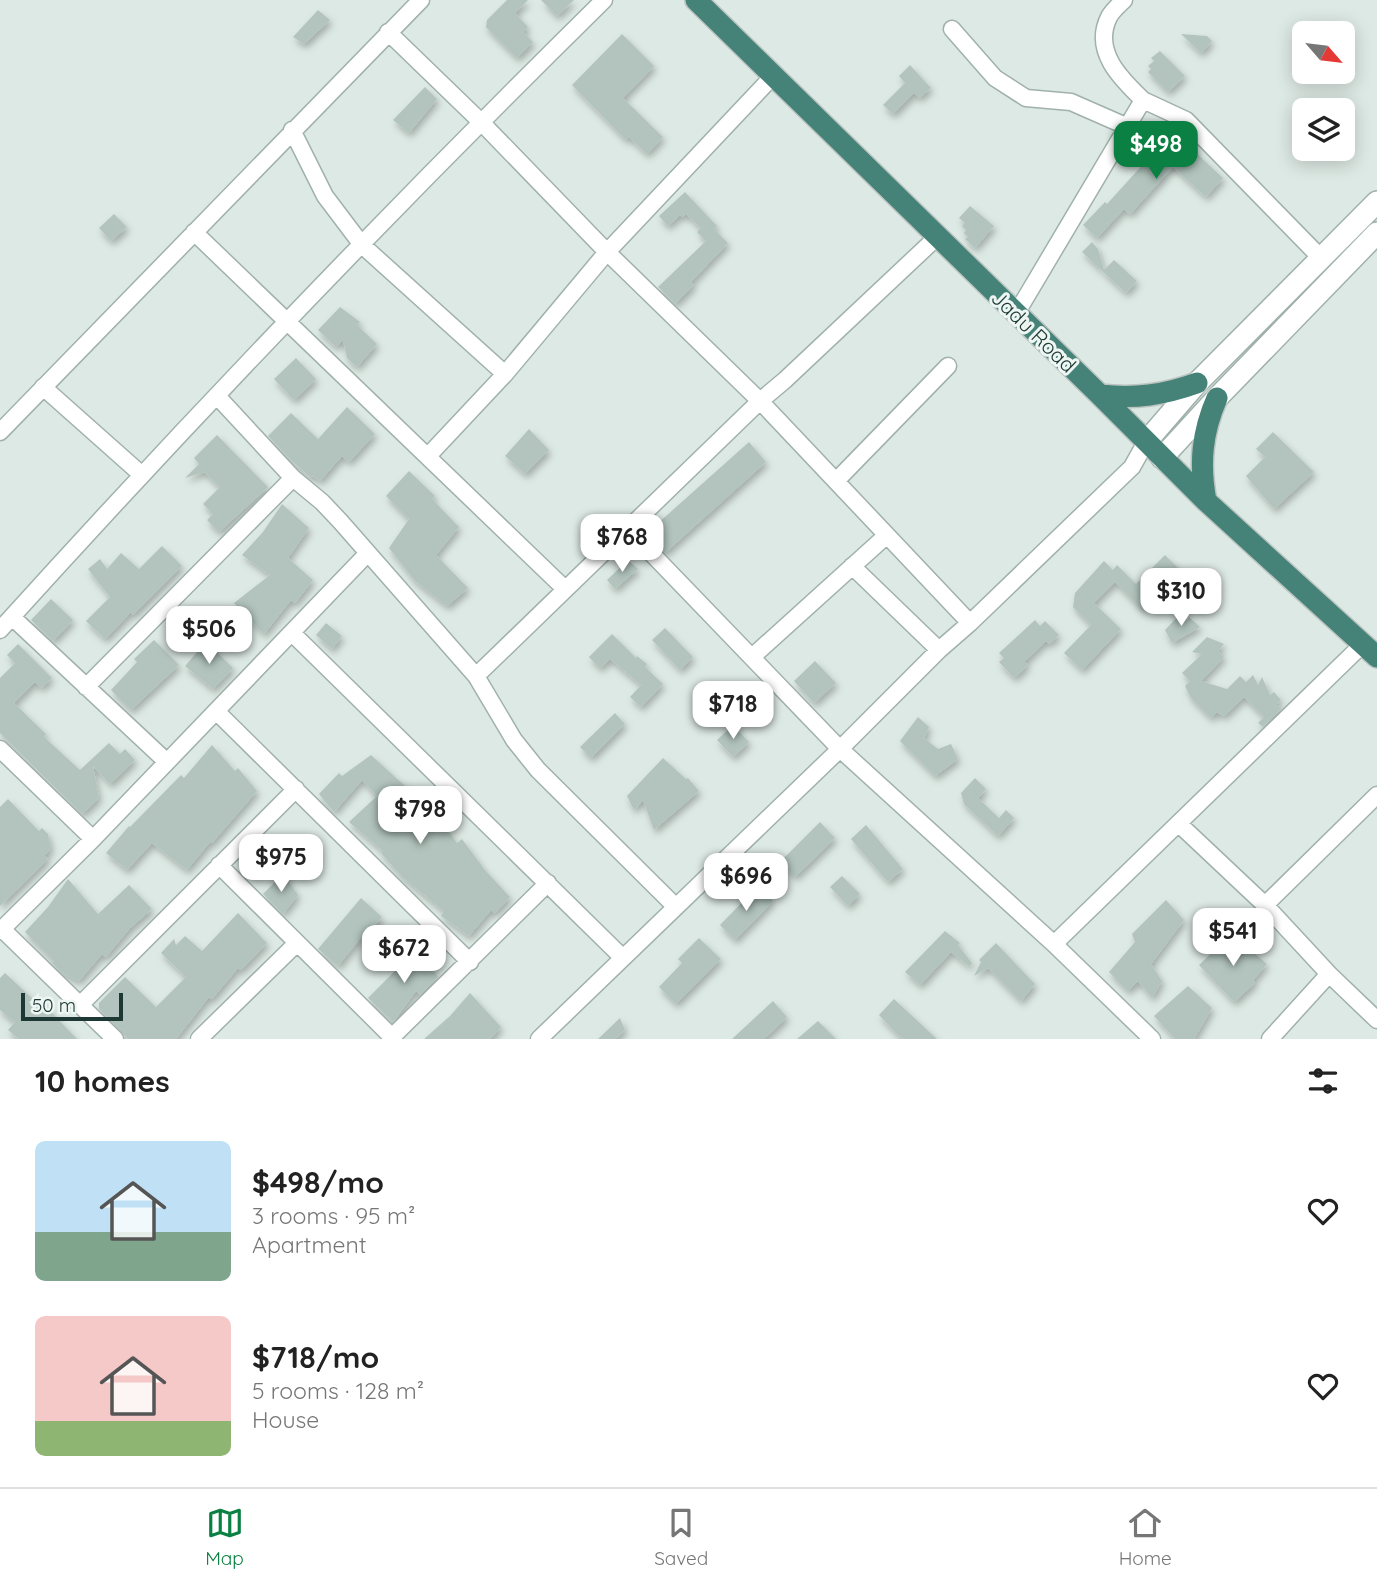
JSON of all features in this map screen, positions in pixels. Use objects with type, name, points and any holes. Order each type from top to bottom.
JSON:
[{"type":"highway","name":"Jadu Road","points":[[696,0],[1206,501],[1370,651]]},
{"type":"highway","points":[[1100,395],[1120,397],[1159,394],[1197,383]]},
{"type":"highway","points":[[1206,501],[1202,449],[1210,414],[1217,398]]},
{"type":"street","points":[[0,432],[421,0]]},
{"type":"street","points":[[0,630],[217,396],[481,122],[604,0]]},
{"type":"street","points":[[1124,0],[1109,16],[1104,32],[1106,51],[1115,73],[1143,100],[1186,120],[1321,258]]},
{"type":"street","points":[[952,29],[995,78],[1026,98],[1071,102],[1128,127]]},
{"type":"street","points":[[388,32],[760,401],[970,624]]},
{"type":"street","points":[[428,456],[505,374],[607,252],[774,76]]},
{"type":"street","points":[[1016,314],[1143,100]]},
{"type":"street","points":[[292,130],[326,196],[362,245],[505,374]]},
{"type":"street","points":[[540,1039],[939,650],[970,624],[1132,467],[1146,442],[1197,383],[1377,202]]},
{"type":"street","points":[[194,232],[564,588]]},
{"type":"street","points":[[1132,467],[1162,458],[1377,233]]},
{"type":"street","points":[[476,676],[760,401],[937,237]]},
{"type":"street","points":[[836,481],[948,366]]},
{"type":"street","points":[[43,387],[142,475]]},
{"type":"street","points":[[217,396],[293,478],[322,502],[476,676],[514,740],[538,770],[676,906]]},
{"type":"street","points":[[86,687],[293,478]]},
{"type":"street","points":[[627,528],[840,749],[1054,944],[1152,1039]]},
{"type":"street","points":[[752,657],[887,535]]},
{"type":"street","points":[[115,1039],[1,930],[93,839],[367,554]]},
{"type":"street","points":[[852,566],[939,650]]},
{"type":"street","points":[[12,617],[167,762]]},
{"type":"street","points":[[292,633],[623,958]]},
{"type":"street","points":[[1054,944],[1180,824],[1370,651]]},
{"type":"street","points":[[216,711],[470,962]]},
{"type":"street","points":[[4,760],[93,839]]},
{"type":"street","points":[[80,1005],[296,789]]},
{"type":"street","points":[[1265,905],[1377,795]]},
{"type":"street","points":[[1180,824],[1265,905],[1329,974],[1377,1020]]},
{"type":"street","points":[[219,865],[391,1038],[548,883]]},
{"type":"street","points":[[198,1039],[298,943]]},
{"type":"street","points":[[1270,1039],[1329,974]]},
{"type":"building","points":[[507,0],[528,0],[515,13],[528,27],[523,32],[533,42],[517,58],[486,27],[487,20]]},
{"type":"building","points":[[541,0],[574,0],[557,16]]},
{"type":"building","points":[[318,10],[330,20],[304,44],[293,37]]},
{"type":"building","points":[[622,34],[654,66],[623,98],[663,137],[647,154],[629,137],[626,140],[572,85]]},
{"type":"building","points":[[1181,34],[1207,36],[1212,41],[1201,53]]},
{"type":"building","points":[[1160,51],[1185,76],[1168,92],[1148,72],[1151,69],[1148,66],[1154,61],[1151,58]]},
{"type":"building","points":[[910,65],[931,88],[919,98],[914,93],[893,114],[883,105],[905,83],[899,76]]},
{"type":"building","points":[[425,87],[437,99],[409,133],[393,120]]},
{"type":"building","points":[[1166,139],[1181,139],[1223,178],[1206,197],[1173,167],[1130,214],[1124,209],[1097,238],[1083,225],[1105,202],[1107,204]]},
{"type":"building","points":[[685,192],[717,226],[714,229],[728,243],[691,282],[694,285],[675,304],[658,287],[706,241],[697,232],[701,228],[686,214],[683,217],[680,215],[668,226],[659,216]]},
{"type":"building","points":[[970,206],[994,226],[975,248],[965,239],[968,237],[962,226],[965,223],[959,218]]},
{"type":"building","points":[[114,214],[127,227],[111,241],[99,228]]},
{"type":"building","points":[[1092,242],[1098,249],[1104,270],[1114,260],[1137,281],[1126,293],[1082,252]]},
{"type":"building","points":[[340,307],[360,322],[357,325],[377,344],[357,367],[347,358],[343,340],[336,347],[318,330]]},
{"type":"building","points":[[296,358],[316,379],[294,400],[274,379]]},
{"type":"building","points":[[347,407],[375,434],[349,462],[342,456],[320,481],[310,477],[268,436],[291,413],[318,439]]},
{"type":"building","points":[[529,429],[549,450],[525,474],[505,456]]},
{"type":"building","points":[[1273,432],[1314,472],[1274,509],[1246,476],[1265,457],[1256,449]]},
{"type":"building","points":[[217,435],[268,487],[219,532],[207,520],[213,514],[203,504],[220,487],[204,472],[185,478],[199,464],[194,458]]},
{"type":"building","points":[[749,442],[766,462],[665,553],[647,533]]},
{"type":"building","points":[[409,471],[435,496],[432,499],[459,527],[436,555],[468,588],[447,606],[415,581],[389,548],[409,519],[386,496]]},
{"type":"building","points":[[282,504],[309,528],[288,558],[313,580],[295,603],[291,600],[264,634],[234,603],[270,575],[242,555],[263,532]]},
{"type":"building","points":[[162,546],[182,566],[105,639],[86,621],[110,597],[88,569],[100,559],[107,569],[121,553],[139,569]]},
{"type":"building","points":[[1165,555],[1179,569],[1141,608],[1115,582],[1094,603],[1121,629],[1082,670],[1064,653],[1091,625],[1073,607],[1075,593],[1104,561],[1113,570],[1117,565],[1136,584]]},
{"type":"building","points":[[628,560],[638,569],[615,589],[607,580]]},
{"type":"building","points":[[51,599],[73,620],[53,641],[31,620]]},
{"type":"building","points":[[1181,613],[1185,621],[1189,617],[1200,627],[1172,643],[1165,630]]},
{"type":"building","points":[[1035,620],[1040,626],[1045,621],[1059,635],[1049,644],[1046,641],[1024,662],[1028,665],[1014,678],[999,662],[1004,658],[999,653]]},
{"type":"building","points":[[326,623],[342,636],[332,649],[316,635]]},
{"type":"building","points":[[665,628],[693,657],[680,670],[652,640]]},
{"type":"building","points":[[612,634],[636,658],[637,656],[647,664],[645,667],[663,684],[641,707],[630,697],[641,685],[610,659],[600,668],[589,657]]},
{"type":"building","points":[[1207,637],[1224,644],[1218,651],[1224,657],[1201,681],[1227,689],[1240,676],[1246,682],[1253,675],[1258,685],[1262,677],[1270,695],[1274,692],[1281,700],[1275,705],[1282,708],[1263,727],[1258,723],[1264,717],[1244,697],[1224,716],[1217,712],[1211,718],[1191,698],[1185,686],[1190,681],[1182,673],[1202,654],[1192,652]]},
{"type":"building","points":[[154,640],[179,665],[131,710],[111,690],[137,662],[134,659]]},
{"type":"building","points":[[206,642],[233,668],[213,689],[185,666]]},
{"type":"building","points":[[18,644],[52,678],[41,688],[35,682],[14,703],[46,734],[44,737],[80,770],[109,743],[120,754],[125,749],[135,760],[110,784],[93,766],[99,798],[82,814],[0,733],[0,678],[15,663],[7,655]]},
{"type":"building","points":[[815,661],[836,683],[814,703],[794,681]]},
{"type":"building","points":[[615,713],[625,724],[591,758],[580,747]]},
{"type":"building","points":[[918,717],[929,727],[924,738],[938,749],[951,744],[958,759],[935,776],[900,741]]},
{"type":"building","points":[[733,725],[749,742],[733,757],[717,740]]},
{"type":"building","points":[[212,745],[235,771],[238,768],[257,791],[187,870],[152,843],[127,870],[106,853],[129,826],[181,775],[184,778]]},
{"type":"building","points":[[371,755],[426,805],[427,803],[457,843],[462,839],[510,897],[495,913],[491,910],[469,936],[441,916],[444,911],[402,877],[381,853],[383,851],[349,822],[377,796],[362,780],[334,812],[319,794],[339,773],[342,776]]},
{"type":"building","points":[[663,758],[688,778],[699,791],[654,830],[643,800],[634,810],[627,796]]},
{"type":"building","points":[[975,778],[986,789],[978,798],[999,818],[1006,810],[1014,818],[998,836],[964,804],[961,793]]},
{"type":"building","points":[[8,799],[39,831],[42,828],[48,834],[51,849],[44,856],[48,859],[0,906],[0,807]]},
{"type":"building","points":[[820,822],[835,838],[795,877],[780,862]]},
{"type":"building","points":[[866,825],[903,869],[888,882],[851,839]]},
{"type":"building","points":[[283,874],[298,895],[283,914],[263,894]]},
{"type":"building","points":[[842,876],[860,894],[848,906],[830,887]]},
{"type":"building","points":[[68,879],[98,914],[129,885],[152,909],[130,928],[106,957],[102,954],[79,981],[62,973],[52,963],[54,961],[25,932],[48,907]]},
{"type":"building","points":[[758,886],[773,901],[735,940],[720,925]]},
{"type":"building","points":[[361,898],[382,917],[365,936],[363,935],[338,966],[318,949]]},
{"type":"building","points":[[1166,900],[1184,920],[1151,964],[1162,981],[1152,998],[1138,981],[1128,991],[1109,972],[1135,942],[1132,934]]},
{"type":"building","points":[[238,913],[267,943],[241,970],[238,968],[212,999],[209,997],[176,1039],[128,1039],[99,1009],[99,1003],[125,977],[156,1007],[186,977],[161,953],[174,939],[176,945],[185,936],[202,951]]},
{"type":"building","points":[[945,931],[960,943],[958,945],[972,963],[969,966],[951,952],[920,985],[905,972]]},
{"type":"building","points":[[1231,934],[1245,950],[1247,947],[1267,964],[1253,980],[1255,983],[1234,1002],[1199,965]]},
{"type":"building","points":[[699,938],[721,959],[676,1004],[659,987],[682,963],[678,959]]},
{"type":"building","points":[[996,943],[1035,984],[1021,1001],[988,968],[974,976],[981,962],[979,960]]},
{"type":"building","points":[[418,948],[438,977],[420,995],[416,991],[393,1022],[368,998]]},
{"type":"building","points":[[5,973],[34,1000],[37,997],[77,1039],[19,1039],[8,1030],[15,1022],[0,1010],[0,978]]},
{"type":"building","points":[[1188,986],[1212,1008],[1194,1039],[1175,1039],[1154,1016]]},
{"type":"building","points":[[470,993],[501,1027],[490,1039],[424,1039],[450,1016]]},
{"type":"building","points":[[894,999],[937,1039],[904,1039],[897,1034],[879,1015]]},
{"type":"building","points":[[773,1001],[787,1017],[764,1039],[732,1039]]},
{"type":"building","points":[[620,1018],[625,1030],[615,1039],[598,1039]]},
{"type":"building","points":[[818,1021],[836,1039],[797,1039]]}]
